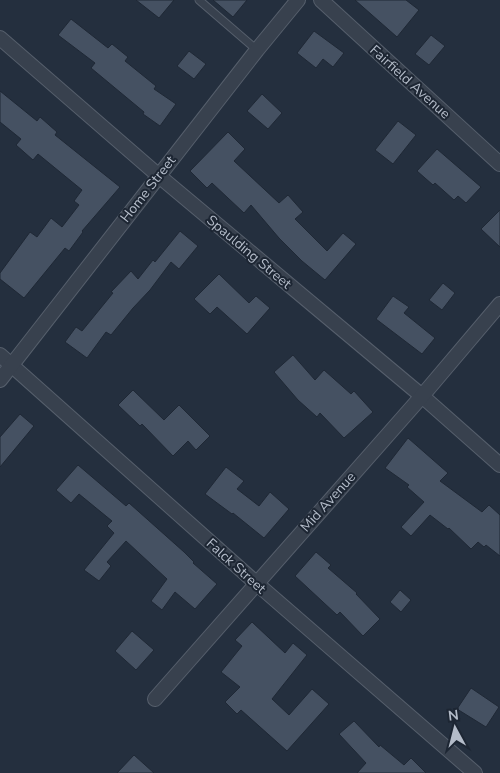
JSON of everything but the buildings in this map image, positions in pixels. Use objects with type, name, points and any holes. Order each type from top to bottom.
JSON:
[{"type":"street","name":"Home Street","points":[[0,380],[256,50],[298,0]]},
{"type":"street","name":"Fairfield Avenue","points":[[321,0],[500,164]]},
{"type":"street","name":"Spaulding Street","points":[[0,38],[159,176],[422,396],[500,465]]},
{"type":"street","name":"Mid Avenue","points":[[154,699],[422,396],[500,304]]},
{"type":"street","name":"Falck Street","points":[[0,355],[256,583],[475,773]]},
{"type":"lane","points":[[199,0],[256,50]]}]
